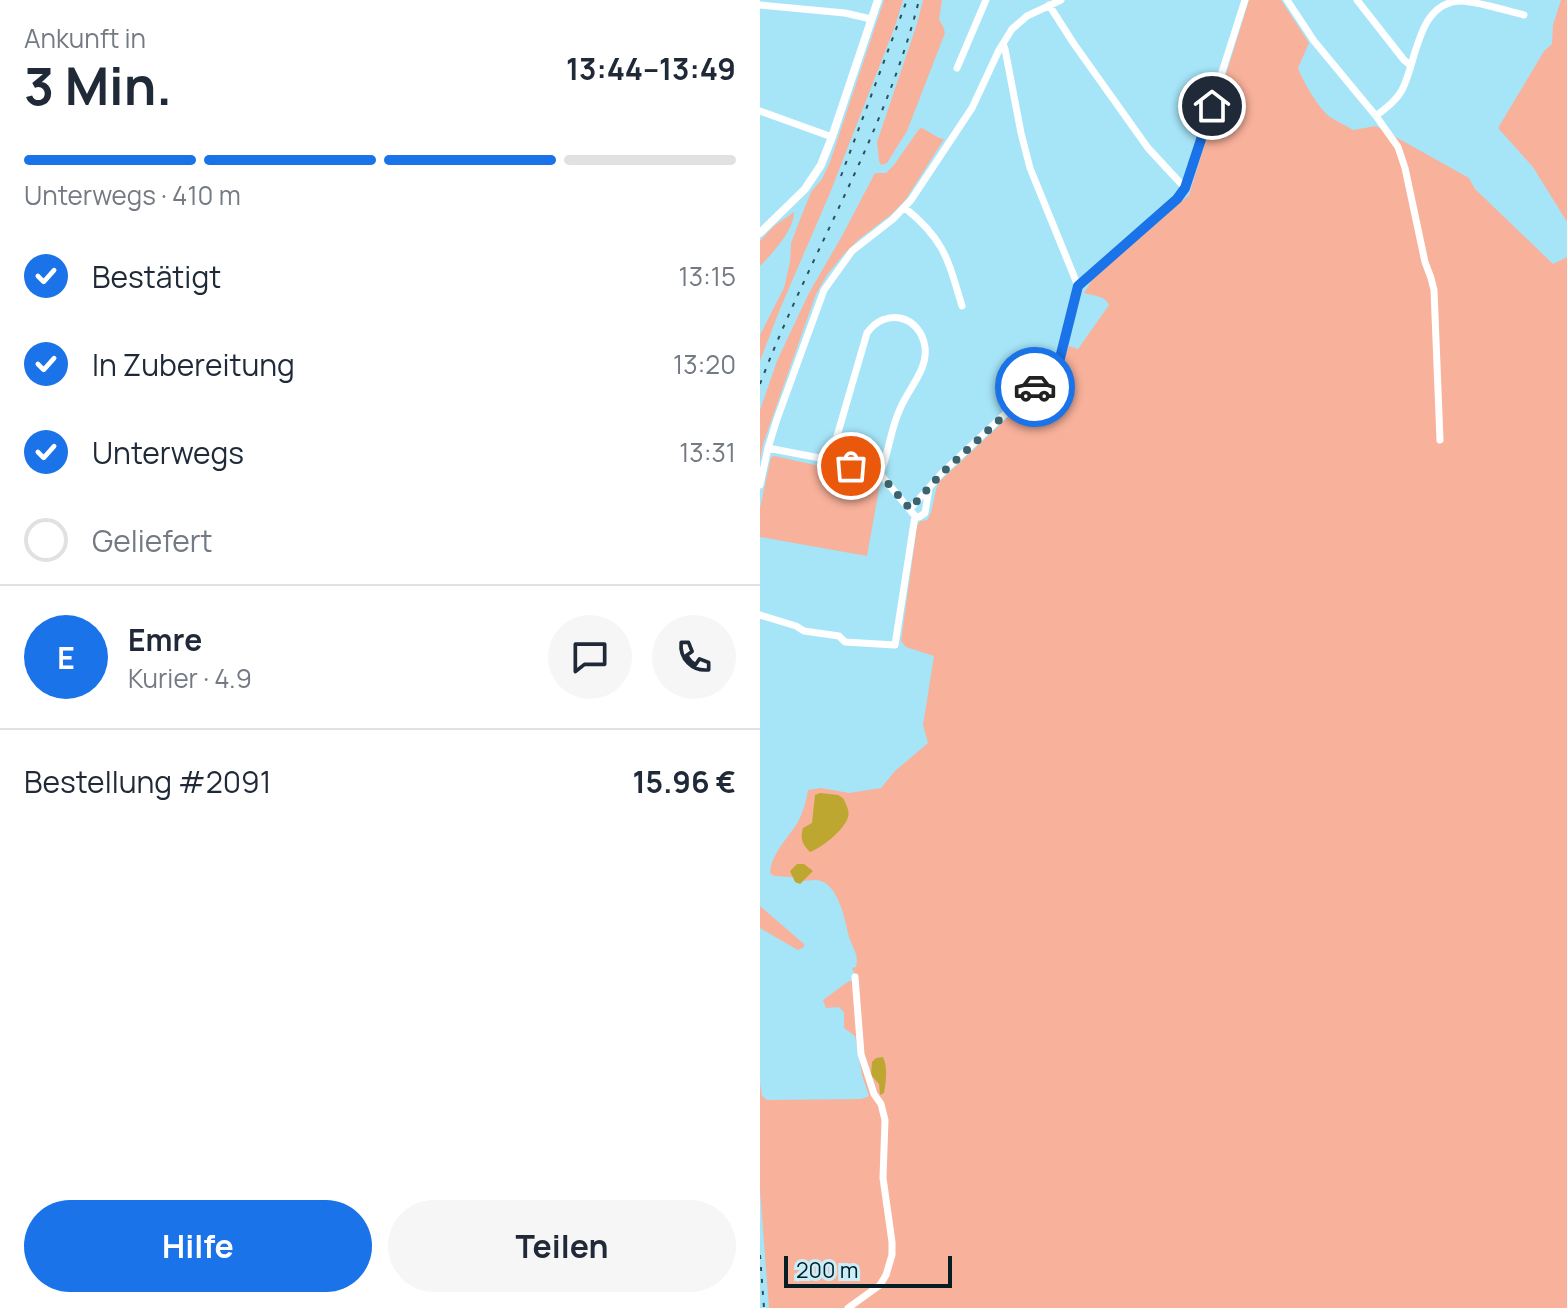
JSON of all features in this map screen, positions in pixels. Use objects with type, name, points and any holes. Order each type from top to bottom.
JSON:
[{"type":"street","points":[[760,233],[805,189],[821,165],[878,0]]},
{"type":"street","points":[[957,68],[986,0]]},
{"type":"street","points":[[760,485],[768,448],[824,290],[852,251],[905,208],[972,108],[1003,44],[1017,24],[1061,0]]},
{"type":"street","points":[[1078,286],[1177,199],[1185,188],[1245,0]]},
{"type":"street","points":[[1287,0],[1314,41],[1376,116],[1402,157],[1434,290],[1440,440]]},
{"type":"street","points":[[1357,0],[1410,65]]},
{"type":"street","points":[[1376,116],[1400,94],[1426,22],[1435,11],[1446,4],[1463,1],[1524,15]]},
{"type":"street","points":[[760,5],[845,13],[871,19]]},
{"type":"street","points":[[1049,5],[1148,148],[1185,188]]},
{"type":"street","points":[[760,615],[804,631],[839,636],[845,642],[895,645],[912,513],[929,487],[1056,366],[1063,350],[1078,286],[1030,168],[1003,44]]},
{"type":"street","points":[[760,111],[832,137]]},
{"type":"street","points":[[905,208],[932,233],[940,245],[962,306]]},
{"type":"street","points":[[830,460],[867,333],[884,318],[900,318],[918,330],[925,354],[922,370],[900,407],[880,474]]},
{"type":"street","points":[[768,448],[880,474],[912,513],[922,516],[927,510],[929,487]]},
{"type":"street","points":[[848,1308],[880,1285],[892,1255],[883,1178],[885,1120],[861,1054],[855,977]]},
{"type":"shaded area","points":[[884,0],[903,0],[830,193],[760,361],[760,335],[784,288],[791,243],[811,192],[830,162]]},
{"type":"shaded area","points":[[923,0],[942,0],[939,20],[945,33],[907,131],[887,163],[881,165],[877,142]]},
{"type":"shaded area","points":[[1249,0],[1281,0],[1309,43],[1298,68],[1300,73],[1316,101],[1330,117],[1353,130],[1376,126],[1469,178],[1475,189],[1553,264],[1567,257],[1567,1308],[769,1308],[760,1190],[760,1083],[762,1096],[767,1100],[861,1099],[869,1096],[855,1036],[844,1028],[844,1012],[839,1007],[826,1008],[823,1000],[849,981],[858,981],[852,968],[856,967],[856,955],[839,902],[823,882],[774,876],[770,873],[773,859],[798,822],[808,790],[821,788],[849,793],[881,788],[895,771],[928,743],[923,725],[934,656],[906,647],[901,641],[917,526],[930,515],[939,482],[1049,379],[1069,346],[1078,349],[1109,305],[1102,298],[1084,293],[1094,277],[1189,195]]},
{"type":"shaded area","points":[[1561,0],[1567,0],[1567,222],[1533,167],[1498,128],[1544,51],[1552,44],[1553,25]]},
{"type":"shaded area","points":[[922,128],[944,139],[906,199],[843,255],[816,294],[763,444],[760,461],[760,410],[777,361],[809,293],[875,173],[886,173]]},
{"type":"shaded area","points":[[794,212],[787,234],[760,266],[760,241]]},
{"type":"shaded area","points":[[771,457],[842,471],[846,475],[880,484],[867,556],[760,537],[760,508]]},
{"type":"shaded area","points":[[820,793],[843,798],[848,815],[838,832],[810,852],[802,841],[802,832],[812,823],[815,795]]},
{"type":"shaded area","points":[[797,864],[804,864],[813,871],[800,884],[795,882],[790,871]]},
{"type":"shaded area","points":[[760,906],[804,947],[798,950],[760,928]]},
{"type":"shaded area","points":[[883,1057],[886,1079],[884,1093],[880,1095],[879,1084],[871,1075],[872,1062]]},
{"type":"railway","points":[[841,176],[907,0]]},
{"type":"railway","points":[[760,384],[887,99],[919,0]]},
{"type":"railway","points":[[760,1255],[764,1308]]},
{"type":"way so far","points":[[851,466],[880,474],[910,509],[941,474],[1035,387]]},
{"type":"route","points":[[1035,387],[1060,358],[1078,286],[1177,199],[1185,188],[1212,106]]}]
